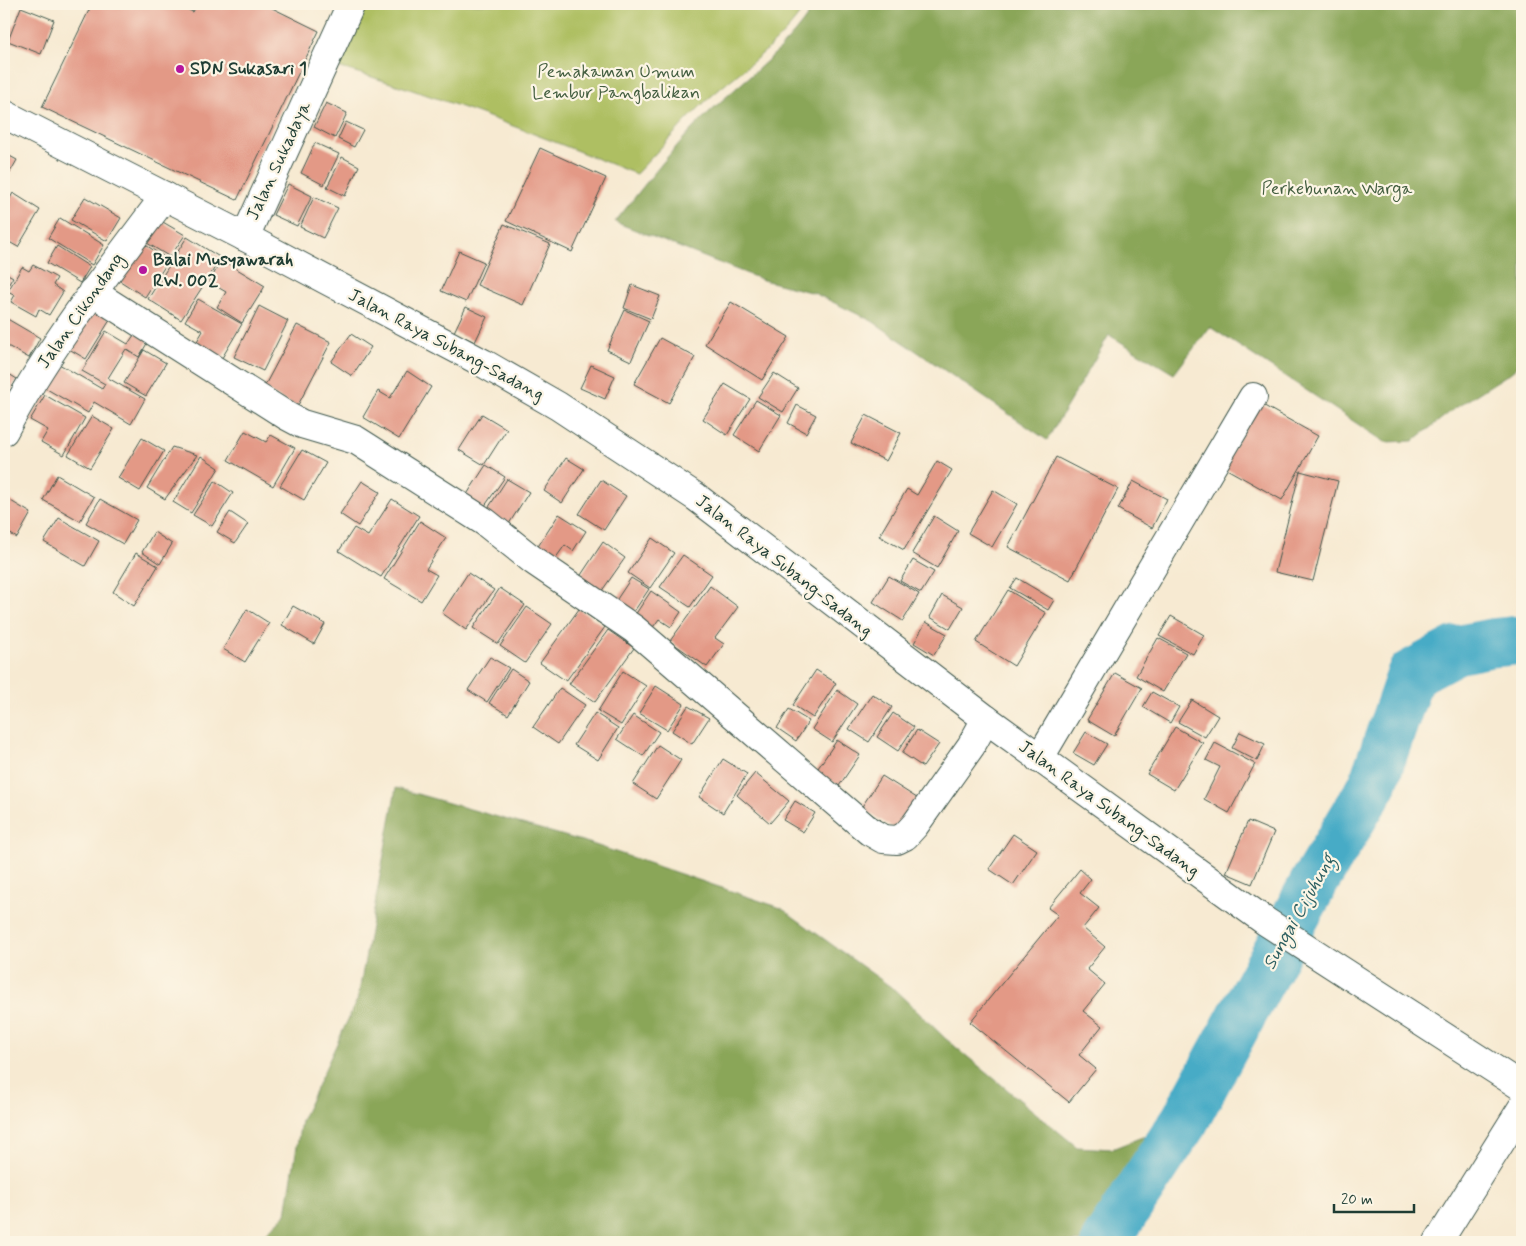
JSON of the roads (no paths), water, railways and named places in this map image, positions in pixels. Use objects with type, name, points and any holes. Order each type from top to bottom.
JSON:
[{"type":"street","name":"Jalan Sukadaya","points":[[245,237],[351,4]]},
{"type":"street","name":"Jalan Raya Subang-Sadang","points":[[4,114],[245,237],[491,368],[558,406],[633,454],[696,498],[1039,759],[1265,921],[1522,1087]]},
{"type":"street","name":"Jalan Cikondang","points":[[4,430],[24,392],[92,292],[165,196]]},
{"type":"street","points":[[92,292],[287,416],[302,424],[356,440],[485,522],[534,561],[634,629],[822,792],[869,831],[882,839],[897,840],[905,836],[970,746],[986,719]]},
{"type":"street","points":[[1039,759],[1254,398]]},
{"type":"street","points":[[1438,1242],[1522,1108]]},
{"type":"waterway","name":"Sungai Cijuhung","points":[[1105,1242],[1185,1120],[1315,881],[1372,786],[1411,674],[1456,650],[1491,643],[1522,640]]},
{"type":"place","name":"SDN Sukasari 1","points":[[180,69]]},
{"type":"place","name":"Balai Musyawarah RW. 002","points":[[143,270]]},
{"type":"park label","name":"Pemakaman Umum Lembur Pangbalikan","points":[[616,82]]},
{"type":"park label","name":"Perkebunan Warga","points":[[1337,189]]}]
